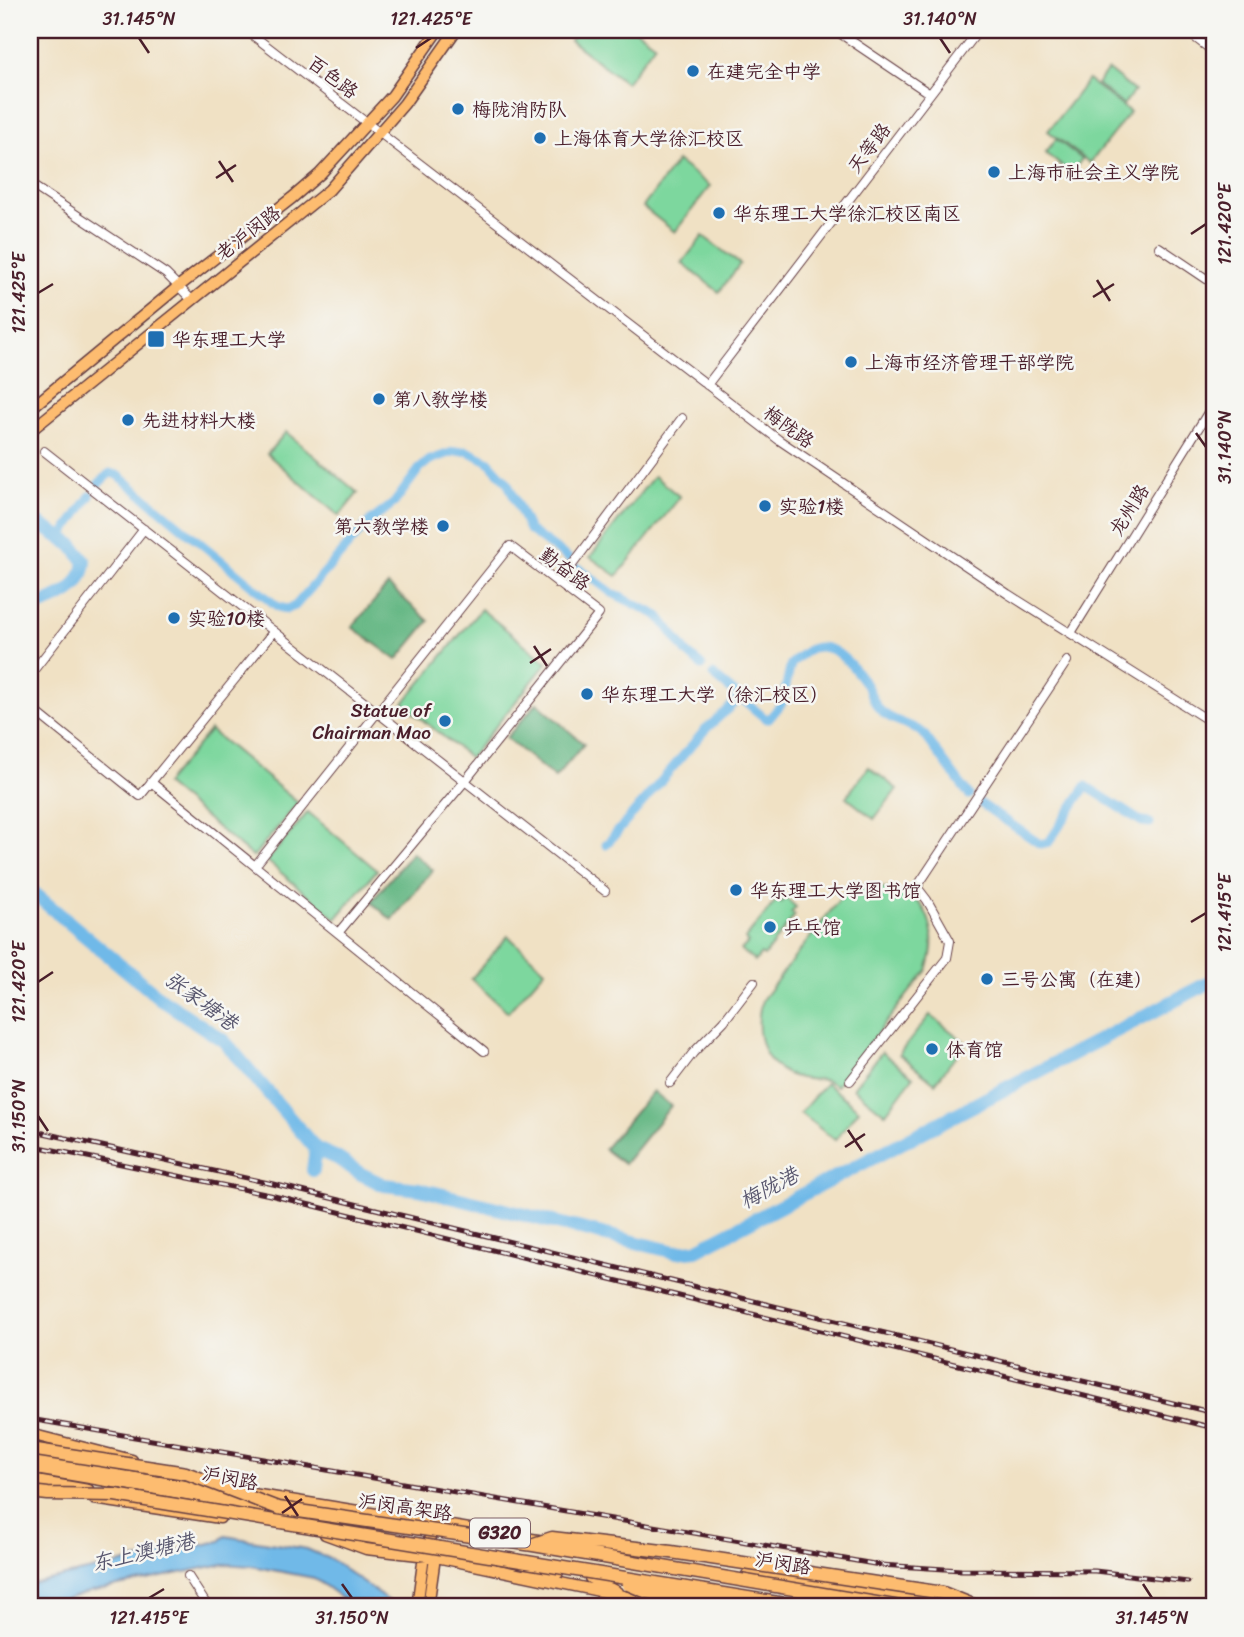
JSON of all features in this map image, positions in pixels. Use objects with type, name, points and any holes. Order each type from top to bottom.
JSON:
[{"type":"highway","points":[[30,1446],[186,1473],[278,1508]]},
{"type":"highway","name":"沪闵高架路","points":[[30,1467],[278,1508],[533,1545],[900,1607]]},
{"type":"highway","name":"沪闵高架路","points":[[30,1488],[48,1494],[115,1495],[803,1607]]},
{"type":"highway","points":[[533,1545],[552,1538],[671,1552],[943,1593],[978,1607]]},
{"type":"highway","points":[[608,1576],[647,1592],[727,1607]]},
{"type":"main road","name":"老沪闵路","points":[[30,410],[320,174],[392,96],[438,30]]},
{"type":"main road","name":"老沪闵路","points":[[30,432],[329,190],[381,133],[456,30]]},
{"type":"main road","points":[[30,1434],[186,1473]]},
{"type":"main road","name":"沪闵路","points":[[30,1446],[57,1464]]},
{"type":"main road","name":"沪闵路","points":[[30,1459],[433,1531],[527,1546],[566,1546],[954,1607]]},
{"type":"main road","name":"沪闵路","points":[[30,1488],[325,1534],[366,1549],[430,1553],[779,1607]]},
{"type":"main road","points":[[428,1607],[433,1531]]},
{"type":"main road","points":[[417,1607],[430,1553]]},
{"type":"main road","name":"沪闵路","points":[[430,1553],[501,1571],[676,1607]]},
{"type":"main road","name":"沪闵路","points":[[501,1571],[558,1573]]},
{"type":"main road","points":[[590,1578],[628,1598]]},
{"type":"street","name":"百色路","points":[[246,30],[368,123]]},
{"type":"street","points":[[835,30],[930,94]]},
{"type":"street","name":"天等路","points":[[707,385],[979,30]]},
{"type":"street","points":[[1185,30],[1214,52]]},
{"type":"street","name":"梅陇路","points":[[368,123],[707,385],[846,487],[1214,724]]},
{"type":"street","points":[[30,184],[166,274],[191,299]]},
{"type":"street","points":[[1159,247],[1214,284]]},
{"type":"street","name":"龙州路","points":[[1071,633],[1214,403]]},
{"type":"street","points":[[558,584],[682,418]]},
{"type":"street","points":[[44,451],[605,891]]},
{"type":"street","points":[[30,675],[144,529]]},
{"type":"street","name":"勤奋路","points":[[255,866],[510,546],[599,614],[338,933]]},
{"type":"street","points":[[30,707],[140,796],[274,631]]},
{"type":"street","points":[[850,1081],[947,958],[950,941],[927,900],[916,887],[1066,661]]},
{"type":"street","points":[[151,782],[484,1051]]},
{"type":"street","points":[[670,1083],[754,982]]},
{"type":"street","points":[[188,1576],[208,1607]]},
{"type":"green space","points":[[578,30],[636,30],[655,44],[626,83],[570,40]]},
{"type":"green space","points":[[1108,70],[1134,91],[1123,105],[1097,84]]},
{"type":"green space","points":[[1088,80],[1130,112],[1090,163],[1048,131]]},
{"type":"green space","points":[[1056,139],[1082,159],[1071,173],[1045,153]]},
{"type":"green space","points":[[677,161],[710,186],[675,232],[643,207]]},
{"type":"green space","points":[[703,236],[740,264],[719,292],[682,263]]},
{"type":"green space","points":[[286,432],[358,493],[339,516],[267,454]]},
{"type":"green space","points":[[654,476],[680,497],[617,576],[590,557]]},
{"type":"green space","points":[[388,585],[429,621],[397,660],[352,627]]},
{"type":"green space","points":[[481,609],[547,663],[470,758],[403,704]]},
{"type":"green space","points":[[537,703],[584,744],[555,778],[506,738]]},
{"type":"green space","points":[[210,730],[298,803],[253,857],[165,784]]},
{"type":"green space","points":[[869,767],[897,789],[874,819],[846,797]]},
{"type":"green space","points":[[308,812],[377,870],[336,919],[267,861]]},
{"type":"green space","points":[[412,853],[433,870],[392,920],[371,902]]},
{"type":"green space","points":[[852,883],[888,889],[912,897],[927,914],[932,948],[927,970],[836,1086],[823,1080],[787,1074],[777,1067],[763,1048],[759,1012],[762,1000]]},
{"type":"green space","name":"乒乓馆","points":[[785,897],[796,907],[791,913],[795,915],[764,956],[761,954],[755,961],[741,950],[748,943],[745,939],[778,898],[781,902]]},
{"type":"green space","points":[[508,936],[545,970],[508,1012],[471,979]]},
{"type":"green space","name":"体育馆","points":[[930,1015],[966,1043],[935,1083],[899,1054]]},
{"type":"green space","points":[[882,1052],[913,1077],[885,1114],[853,1088]]},
{"type":"green space","points":[[826,1083],[859,1110],[835,1140],[800,1113]]},
{"type":"green space","points":[[653,1091],[671,1106],[624,1164],[604,1149]]},
{"type":"water","points":[[225,1536],[307,1549],[332,1560],[397,1607],[354,1607],[314,1578],[251,1566],[223,1564],[85,1593],[49,1605],[30,1607],[30,1584],[220,1541]]},
{"type":"waterway","points":[[98,484],[110,473],[118,475],[278,607],[287,609],[295,606],[368,523],[394,503],[420,468],[430,460],[453,452],[467,451],[488,461],[507,482],[529,530],[568,558]]},
{"type":"waterway","points":[[61,538],[90,496]]},
{"type":"waterway","name":"张家塘港","points":[[30,518],[72,545],[85,562],[83,573],[73,588],[30,608]]},
{"type":"waterway","points":[[579,568],[612,593],[659,616],[687,653],[702,666]]},
{"type":"waterway","points":[[713,675],[769,719],[782,703],[791,664],[813,648],[830,649],[845,658],[857,672],[880,710],[923,733],[969,795]]},
{"type":"waterway","points":[[606,845],[705,730],[740,698]]},
{"type":"waterway","points":[[980,803],[1040,844],[1049,842],[1086,786],[1142,822],[1150,823]]},
{"type":"waterway","name":"张家塘港","points":[[30,890],[161,999],[224,1041],[316,1149],[313,1170]]},
{"type":"waterway","name":"梅陇港","points":[[316,1149],[384,1185],[419,1189],[675,1252],[696,1250],[1214,980]]},
{"type":"railway","points":[[30,1130],[273,1184],[1214,1413]]},
{"type":"railway","points":[[30,1145],[270,1195],[1214,1428]]},
{"type":"railway","points":[[30,1419],[880,1565],[961,1570],[1095,1571],[1188,1582]]},
{"type":"place","name":"在建完全中学","points":[[693,71]]},
{"type":"place","name":"梅陇消防队","points":[[458,109]]},
{"type":"place","name":"上海体育大学徐汇校区","points":[[540,138]]},
{"type":"place","name":"上海市社会主义学院","points":[[994,172]]},
{"type":"place","name":"华东理工大学徐汇校区南区","points":[[719,213]]},
{"type":"place","name":"华东理工大学","points":[[156,339]]},
{"type":"place","name":"上海市经济管理干部学院","points":[[851,362]]},
{"type":"place","name":"第八教学楼","points":[[379,399]]},
{"type":"place","name":"先进材料大楼","points":[[128,420]]},
{"type":"place","name":"实验1楼","points":[[765,506]]},
{"type":"place","name":"第六教学楼","points":[[443,526]]},
{"type":"place","name":"实验10楼","points":[[174,618]]},
{"type":"place","name":"华东理工大学（徐汇校区）","points":[[587,694]]},
{"type":"place","name":"Statue of Chairman Mao","points":[[445,721]]},
{"type":"place","name":"华东理工大学图书馆","points":[[736,890]]},
{"type":"place","name":"乒乓馆","points":[[770,927]]},
{"type":"place","name":"三号公寓（在建）","points":[[987,979]]},
{"type":"place","name":"体育馆","points":[[932,1049]]},
{"type":"water label","name":"东上澳塘港","points":[[143,1552]]}]
